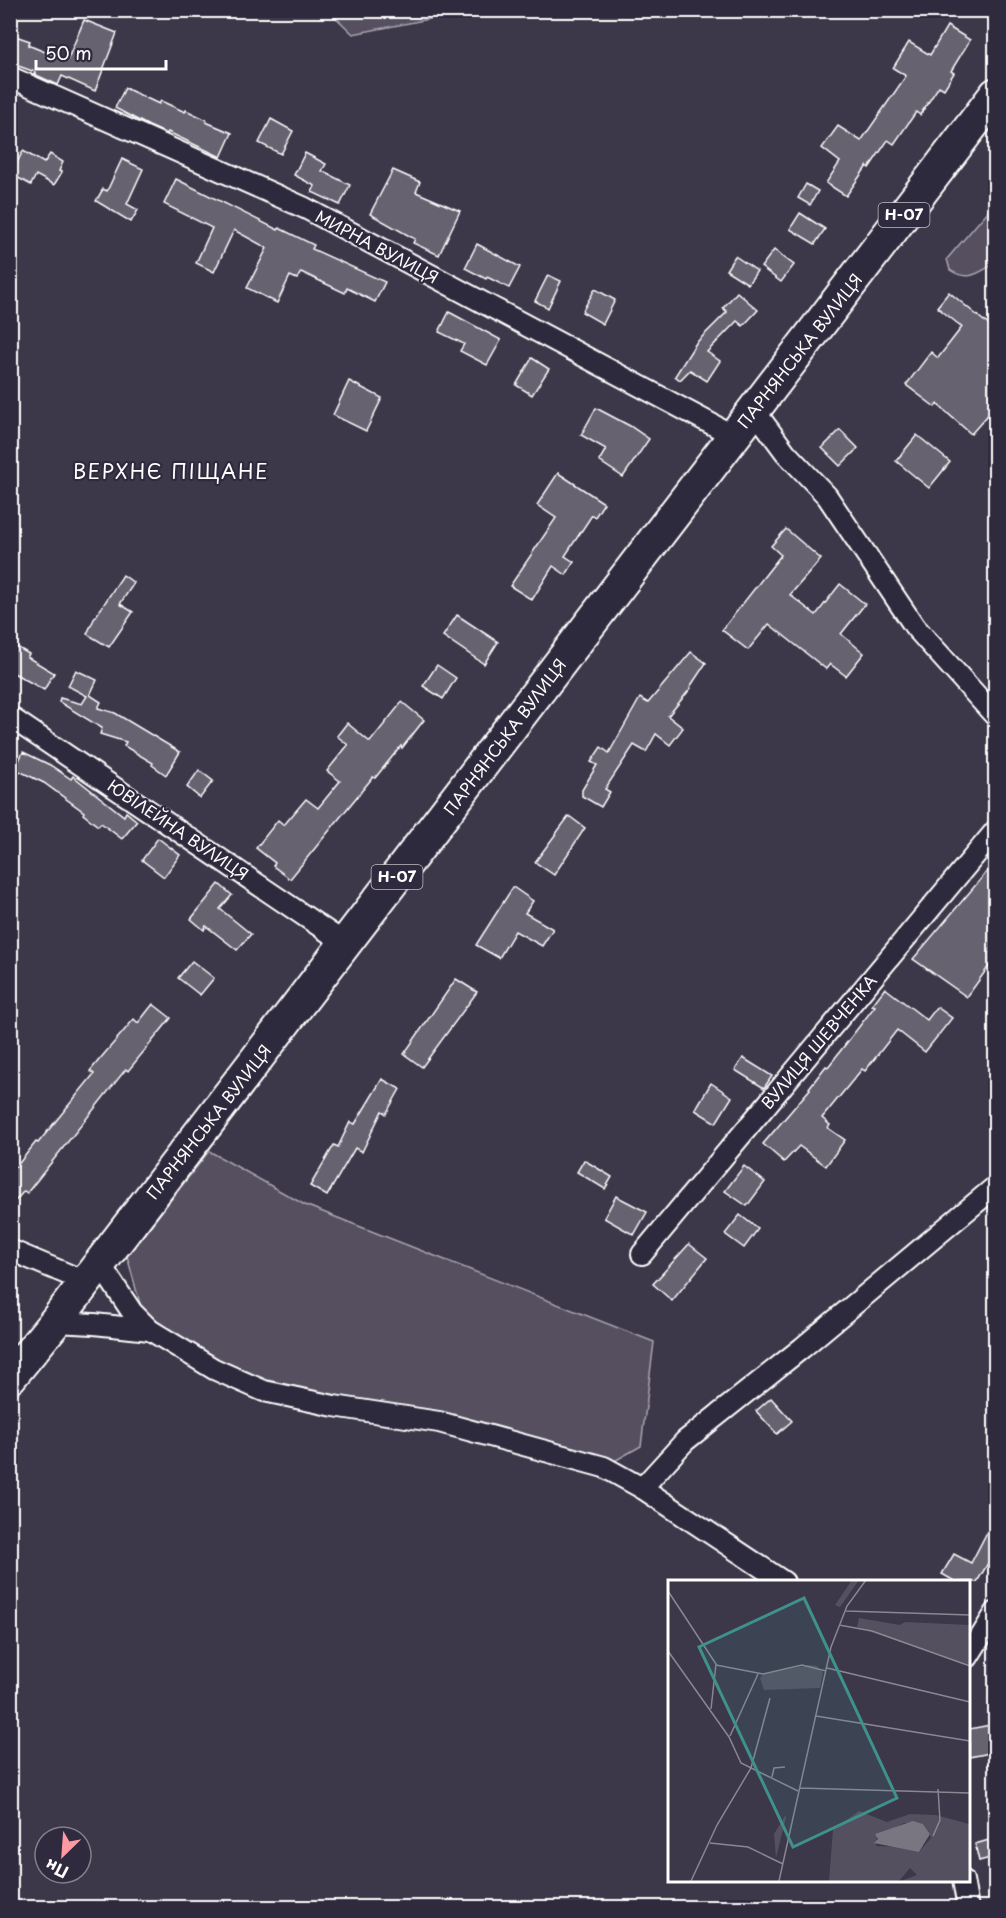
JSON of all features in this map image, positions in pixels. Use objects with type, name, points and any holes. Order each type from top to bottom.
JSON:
[{"type":"main road","name":"ПАРНЯНСЬКА ВУЛИЦЯ","points":[[10,1377],[55,1322],[346,944],[996,94]]},
{"type":"street","name":"МИРНА ВУЛИЦЯ","points":[[10,77],[305,208],[734,436]]},
{"type":"street","points":[[754,410],[786,453],[827,496],[915,627],[996,717]]},
{"type":"street","name":"ЮВІЛЕЙНА ВУЛИЦЯ","points":[[10,717],[346,944]]},
{"type":"street","name":"ВУЛИЦЯ ШЕВЧЕНКА","points":[[642,1254],[996,830]]},
{"type":"street","points":[[642,1488],[685,1441],[802,1348],[996,1186]]},
{"type":"street","points":[[10,1250],[93,1273],[150,1330],[214,1369],[264,1391],[334,1406],[443,1423],[604,1467],[642,1488],[781,1580]]},
{"type":"street","points":[[55,1322],[150,1330]]},
{"type":"street","points":[[970,1655],[996,1612]]},
{"type":"street","points":[[963,1882],[968,1908]]},
{"type":"shaded area","points":[[329,11],[470,11],[353,34]]},
{"type":"shaded area","points":[[995,203],[995,263],[973,275],[956,274],[950,270],[947,259]]},
{"type":"shaded area","points":[[209,1151],[305,1205],[654,1342],[641,1446],[604,1467],[334,1406],[214,1369],[142,1311],[127,1256]]},
{"type":"building","points":[[84,20],[117,33],[95,91],[62,76],[58,85],[34,74],[35,72],[10,63],[10,34],[30,41],[28,45],[67,61]]},
{"type":"building","points":[[947,26],[970,40],[951,71],[954,73],[944,89],[939,86],[920,115],[916,112],[894,144],[888,140],[846,196],[826,183],[840,162],[822,148],[838,126],[861,141],[906,76],[893,68],[909,42],[930,55]]},
{"type":"building","points":[[125,88],[159,104],[161,101],[185,112],[186,110],[232,133],[221,157],[168,132],[167,134],[149,126],[115,108]]},
{"type":"building","points":[[271,119],[293,131],[281,154],[259,143]]},
{"type":"building","points":[[23,151],[44,163],[50,154],[63,162],[59,171],[62,172],[54,185],[36,175],[31,185],[11,174]]},
{"type":"building","points":[[305,153],[326,164],[322,171],[350,185],[340,205],[312,192],[315,186],[294,175]]},
{"type":"building","points":[[122,159],[143,169],[127,204],[138,210],[131,222],[96,201],[103,189],[107,191]]},
{"type":"building","points":[[393,170],[420,182],[416,192],[460,211],[439,255],[413,243],[415,239],[370,214]]},
{"type":"building","points":[[176,179],[278,230],[279,228],[314,245],[312,249],[385,282],[375,302],[347,288],[345,293],[301,272],[297,279],[290,276],[277,303],[247,288],[267,248],[234,230],[214,272],[196,263],[212,228],[164,204]]},
{"type":"building","points":[[806,184],[818,191],[810,205],[798,198]]},
{"type":"building","points":[[800,213],[825,229],[815,244],[790,229]]},
{"type":"building","points":[[477,244],[520,267],[509,288],[465,268]]},
{"type":"building","points":[[774,250],[794,265],[781,282],[761,267]]},
{"type":"building","points":[[735,256],[757,271],[748,284],[726,270]]},
{"type":"building","points":[[548,275],[561,281],[548,308],[535,301]]},
{"type":"building","points":[[595,289],[615,300],[603,324],[582,312]]},
{"type":"building","points":[[737,292],[758,310],[743,326],[737,321],[707,352],[720,361],[707,381],[690,370],[680,380],[675,376],[696,343],[727,312],[723,308]]},
{"type":"building","points":[[949,292],[996,331],[996,406],[971,434],[937,404],[935,407],[906,385],[931,352],[938,358],[962,327],[937,307]]},
{"type":"building","points":[[449,312],[501,340],[487,365],[460,351],[464,344],[439,332]]},
{"type":"building","points":[[532,358],[549,369],[532,395],[516,385]]},
{"type":"building","points":[[349,381],[382,398],[366,431],[333,415]]},
{"type":"building","points":[[596,408],[649,439],[623,477],[599,461],[606,449],[581,435]]},
{"type":"building","points":[[840,430],[858,448],[840,466],[822,448]]},
{"type":"building","points":[[917,435],[950,462],[929,488],[896,461]]},
{"type":"building","points":[[558,473],[604,503],[595,517],[592,515],[565,556],[574,562],[566,575],[553,566],[532,600],[510,586],[556,518],[537,505]]},
{"type":"building","points":[[786,529],[821,559],[790,595],[816,615],[840,584],[865,604],[841,634],[864,653],[846,676],[830,664],[826,669],[769,624],[748,650],[722,630],[781,555],[771,546]]},
{"type":"building","points":[[123,575],[134,583],[120,604],[133,612],[109,647],[87,634],[94,619]]},
{"type":"building","points":[[457,615],[498,642],[484,664],[443,636]]},
{"type":"building","points":[[10,643],[29,654],[27,657],[54,673],[44,690],[10,671]]},
{"type":"building","points":[[691,652],[706,663],[691,688],[668,716],[683,728],[670,745],[656,734],[646,752],[634,745],[605,789],[610,792],[601,807],[582,796],[582,790],[597,765],[591,762],[601,747],[609,753],[640,698],[648,703]]},
{"type":"building","points":[[437,665],[456,678],[443,699],[423,686]]},
{"type":"building","points":[[76,670],[97,680],[90,695],[101,702],[98,708],[115,713],[180,752],[166,775],[152,765],[153,763],[124,746],[126,742],[100,734],[102,728],[59,702],[60,698],[82,704],[87,696],[68,686]]},
{"type":"building","points":[[402,702],[424,720],[402,748],[401,746],[375,778],[373,777],[290,879],[273,866],[275,863],[256,848],[278,820],[284,825],[306,799],[318,808],[340,781],[327,771],[348,745],[337,736],[347,723],[370,742]]},
{"type":"building","points":[[23,752],[50,765],[71,779],[73,776],[124,816],[126,812],[137,821],[122,839],[101,823],[98,826],[83,814],[84,812],[44,783],[15,769]]},
{"type":"building","points":[[199,770],[213,781],[200,798],[187,787]]},
{"type":"building","points":[[569,816],[585,828],[554,875],[535,862]]},
{"type":"building","points":[[158,838],[180,855],[164,877],[142,860]]},
{"type":"building","points":[[996,861],[996,972],[989,966],[967,997],[913,959]]},
{"type":"building","points":[[219,884],[232,895],[220,909],[251,934],[237,950],[206,926],[204,930],[191,919]]},
{"type":"building","points":[[513,887],[533,901],[525,913],[553,929],[542,946],[515,931],[499,958],[476,945]]},
{"type":"building","points":[[192,961],[214,978],[200,995],[178,978]]},
{"type":"building","points":[[456,979],[477,992],[422,1067],[404,1054]]},
{"type":"building","points":[[885,988],[927,1020],[937,1007],[952,1018],[925,1052],[897,1030],[865,1071],[862,1069],[822,1118],[830,1125],[828,1128],[845,1140],[826,1166],[799,1146],[784,1162],[763,1144],[810,1089],[826,1066],[828,1067],[875,1006],[872,1005]]},
{"type":"building","points":[[153,1004],[171,1018],[128,1071],[126,1069],[27,1193],[24,1191],[10,1207],[10,1162],[16,1167],[36,1142],[38,1143],[94,1074],[90,1071],[99,1060],[134,1019],[138,1023]]},
{"type":"building","points":[[743,1058],[772,1076],[764,1088],[735,1070]]},
{"type":"building","points":[[382,1079],[400,1089],[386,1114],[382,1111],[362,1152],[355,1148],[327,1196],[310,1186],[334,1145],[338,1147],[350,1122],[355,1124]]},
{"type":"building","points":[[711,1083],[732,1097],[716,1123],[695,1110]]},
{"type":"building","points":[[584,1160],[612,1177],[605,1189],[577,1172]]},
{"type":"building","points":[[744,1166],[765,1182],[747,1206],[725,1191]]},
{"type":"building","points":[[616,1196],[647,1212],[634,1235],[604,1218]]},
{"type":"building","points":[[740,1215],[758,1229],[744,1248],[725,1234]]},
{"type":"building","points":[[689,1244],[707,1258],[672,1301],[653,1284]]},
{"type":"building","points":[[771,1398],[792,1421],[777,1434],[756,1411]]},
{"type":"building","points":[[996,1515],[996,1561],[991,1558],[977,1582],[952,1580],[942,1574],[954,1554],[971,1563]]},
{"type":"building","points":[[996,1724],[996,1752],[970,1757],[970,1729]]},
{"type":"building","points":[[989,1840],[994,1857],[979,1861],[975,1844]]},
{"type":"district","name":"ВЕРХНЄ ПІЩАНЕ","points":[[171,472]]}]
